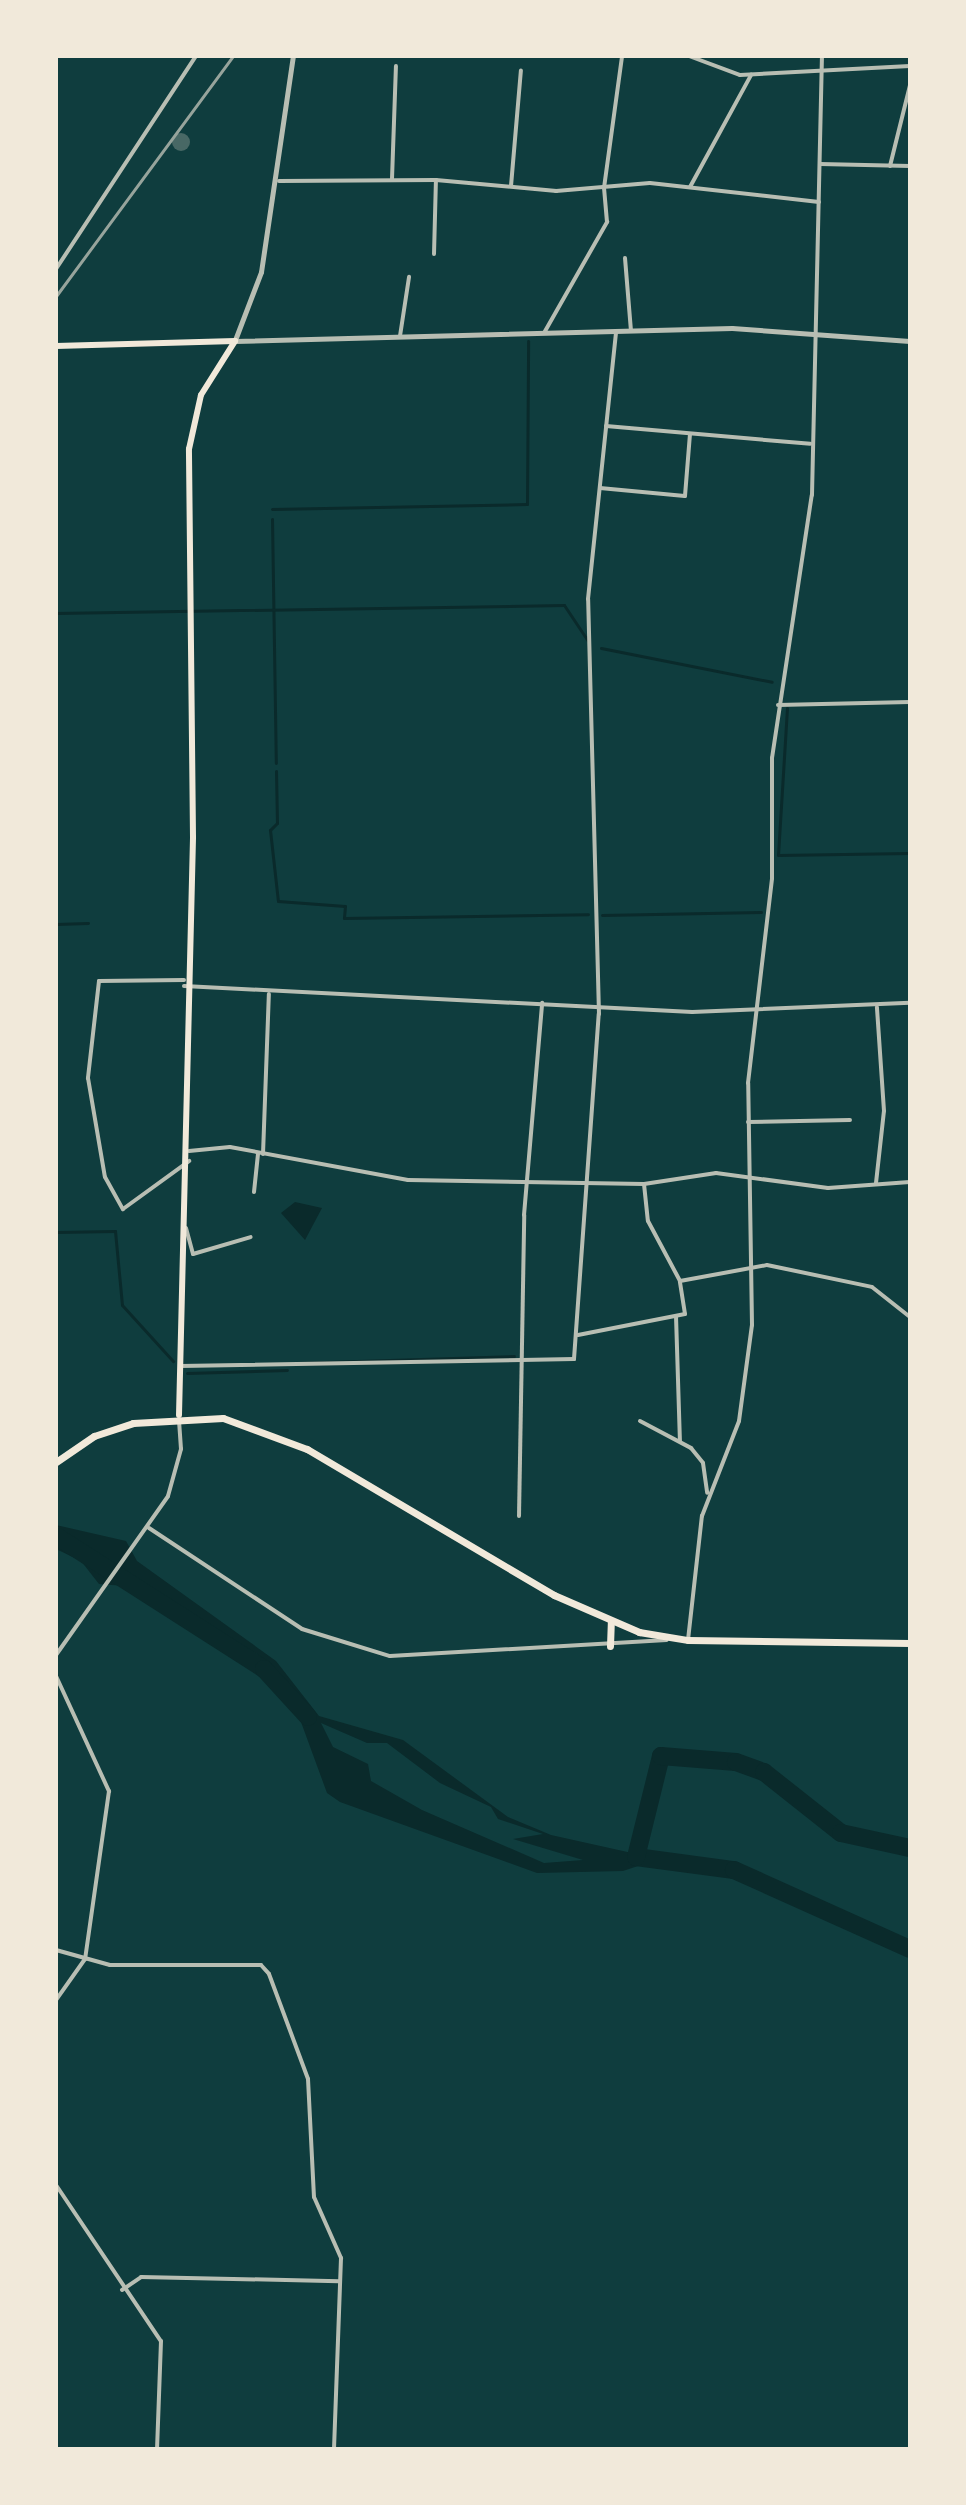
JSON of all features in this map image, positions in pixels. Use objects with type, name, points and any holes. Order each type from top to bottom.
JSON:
[{"type":"highway","points":[[56,1462],[94,1436],[179,1415],[223,1418],[307,1449],[611,1622],[671,1639],[910,1643]]},
{"type":"highway","points":[[610,1646],[611,1622]]},
{"type":"main road","points":[[56,346],[235,341],[191,425],[192,610],[184,983],[189,1161],[179,1415]]},
{"type":"street","points":[[56,269],[196,56]]},
{"type":"street","points":[[293,56],[279,181],[261,272],[235,341],[616,331],[811,331],[910,341]]},
{"type":"street","points":[[544,333],[603,231],[604,188],[622,56]]},
{"type":"street","points":[[689,56],[709,65],[751,75],[910,66]]},
{"type":"street","points":[[704,56],[709,65]]},
{"type":"street","points":[[707,1496],[739,1421],[752,1325],[748,1122],[753,1006],[772,878],[778,705],[812,495],[811,331],[819,202],[822,56]]},
{"type":"street","points":[[392,179],[396,66]]},
{"type":"street","points":[[511,186],[521,70]]},
{"type":"street","points":[[690,187],[751,75]]},
{"type":"street","points":[[890,166],[910,85]]},
{"type":"street","points":[[820,164],[910,166]]},
{"type":"street","points":[[279,181],[392,179],[511,186],[690,187],[819,202]]},
{"type":"street","points":[[434,254],[436,180]]},
{"type":"street","points":[[625,258],[631,331]]},
{"type":"street","points":[[400,336],[409,277]]},
{"type":"street","points":[[180,1366],[574,1359],[578,1335],[597,1007],[588,599],[616,331]]},
{"type":"street","points":[[606,426],[810,444]]},
{"type":"street","points":[[600,488],[685,496],[690,434]]},
{"type":"street","points":[[778,705],[910,702]]},
{"type":"street","points":[[189,1161],[123,1209],[105,1177],[88,1078],[99,981],[184,983],[269,994],[542,1003],[692,1012],[753,1006],[877,1007],[910,1003]]},
{"type":"street","points":[[254,1192],[260,1154],[269,994]]},
{"type":"street","points":[[519,1516],[528,1180],[542,1003]]},
{"type":"street","points":[[876,1183],[884,1111],[877,1007]]},
{"type":"street","points":[[748,1122],[850,1120]]},
{"type":"street","points":[[189,1151],[211,1146],[408,1180],[587,1180],[644,1184],[751,1175],[828,1188],[910,1182]]},
{"type":"street","points":[[578,1335],[685,1314],[680,1281],[648,1221],[644,1184]]},
{"type":"street","points":[[186,1228],[193,1254],[251,1237]]},
{"type":"street","points":[[680,1281],[749,1266],[790,1267],[872,1287],[910,1317]]},
{"type":"street","points":[[676,1316],[680,1441]]},
{"type":"street","points":[[58,1653],[149,1528],[176,1475],[179,1415]]},
{"type":"street","points":[[640,1421],[680,1441],[703,1463],[707,1496],[688,1640]]},
{"type":"street","points":[[149,1528],[280,1616],[358,1648],[409,1658],[610,1646],[671,1639]]},
{"type":"street","points":[[56,1676],[109,1791],[108,1834],[85,1959],[56,2000]]},
{"type":"street","points":[[56,1950],[85,1959],[261,1965],[269,1974],[308,2079],[308,2160],[314,2197],[341,2258],[334,2449]]},
{"type":"street","points":[[56,2185],[76,2204],[122,2290],[161,2341],[157,2449]]},
{"type":"street","points":[[122,2290],[141,2277],[340,2281]]},
{"type":"water","points":[[295,1202],[322,1208],[305,1240],[281,1213]]},
{"type":"water","points":[[56,1525],[126,1541],[137,1561],[276,1661],[319,1716],[403,1740],[508,1817],[551,1835],[659,1859],[623,1871],[537,1873],[340,1802],[327,1793],[290,1692],[257,1654],[138,1587],[99,1584],[81,1561],[56,1549],[56,1540],[93,1557]],"holes":[[[321,1723],[367,1743],[387,1743],[440,1783],[491,1807],[498,1819],[543,1834],[513,1839],[583,1860],[544,1863],[422,1810],[371,1781],[368,1764],[333,1747]]]},
{"type":"building","points":[[181,133],[190,142],[181,151],[172,142]]},
{"type":"waterway","points":[[272,509],[527,504],[528,341]]},
{"type":"waterway","points":[[272,519],[276,763]]},
{"type":"waterway","points":[[56,613],[564,605],[588,641]]},
{"type":"waterway","points":[[601,648],[772,682]]},
{"type":"waterway","points":[[787,708],[778,855],[910,853]]},
{"type":"waterway","points":[[276,771],[277,823],[270,830],[278,901],[345,906],[344,918],[588,914]]},
{"type":"waterway","points":[[602,915],[761,912]]},
{"type":"waterway","points":[[56,924],[88,923]]},
{"type":"waterway","points":[[56,1232],[115,1231],[122,1305],[173,1361]]},
{"type":"waterway","points":[[294,1363],[514,1356]]},
{"type":"waterway","points":[[187,1373],[287,1370]]},
{"type":"waterway","points":[[56,1536],[264,1669],[308,1717]]},
{"type":"waterway","points":[[636,1857],[661,1756],[736,1762],[764,1772],[841,1833],[910,1848]]},
{"type":"waterway","points":[[636,1857],[734,1870],[910,1949]]},
{"type":"railway","points":[[56,296],[233,56]]}]
